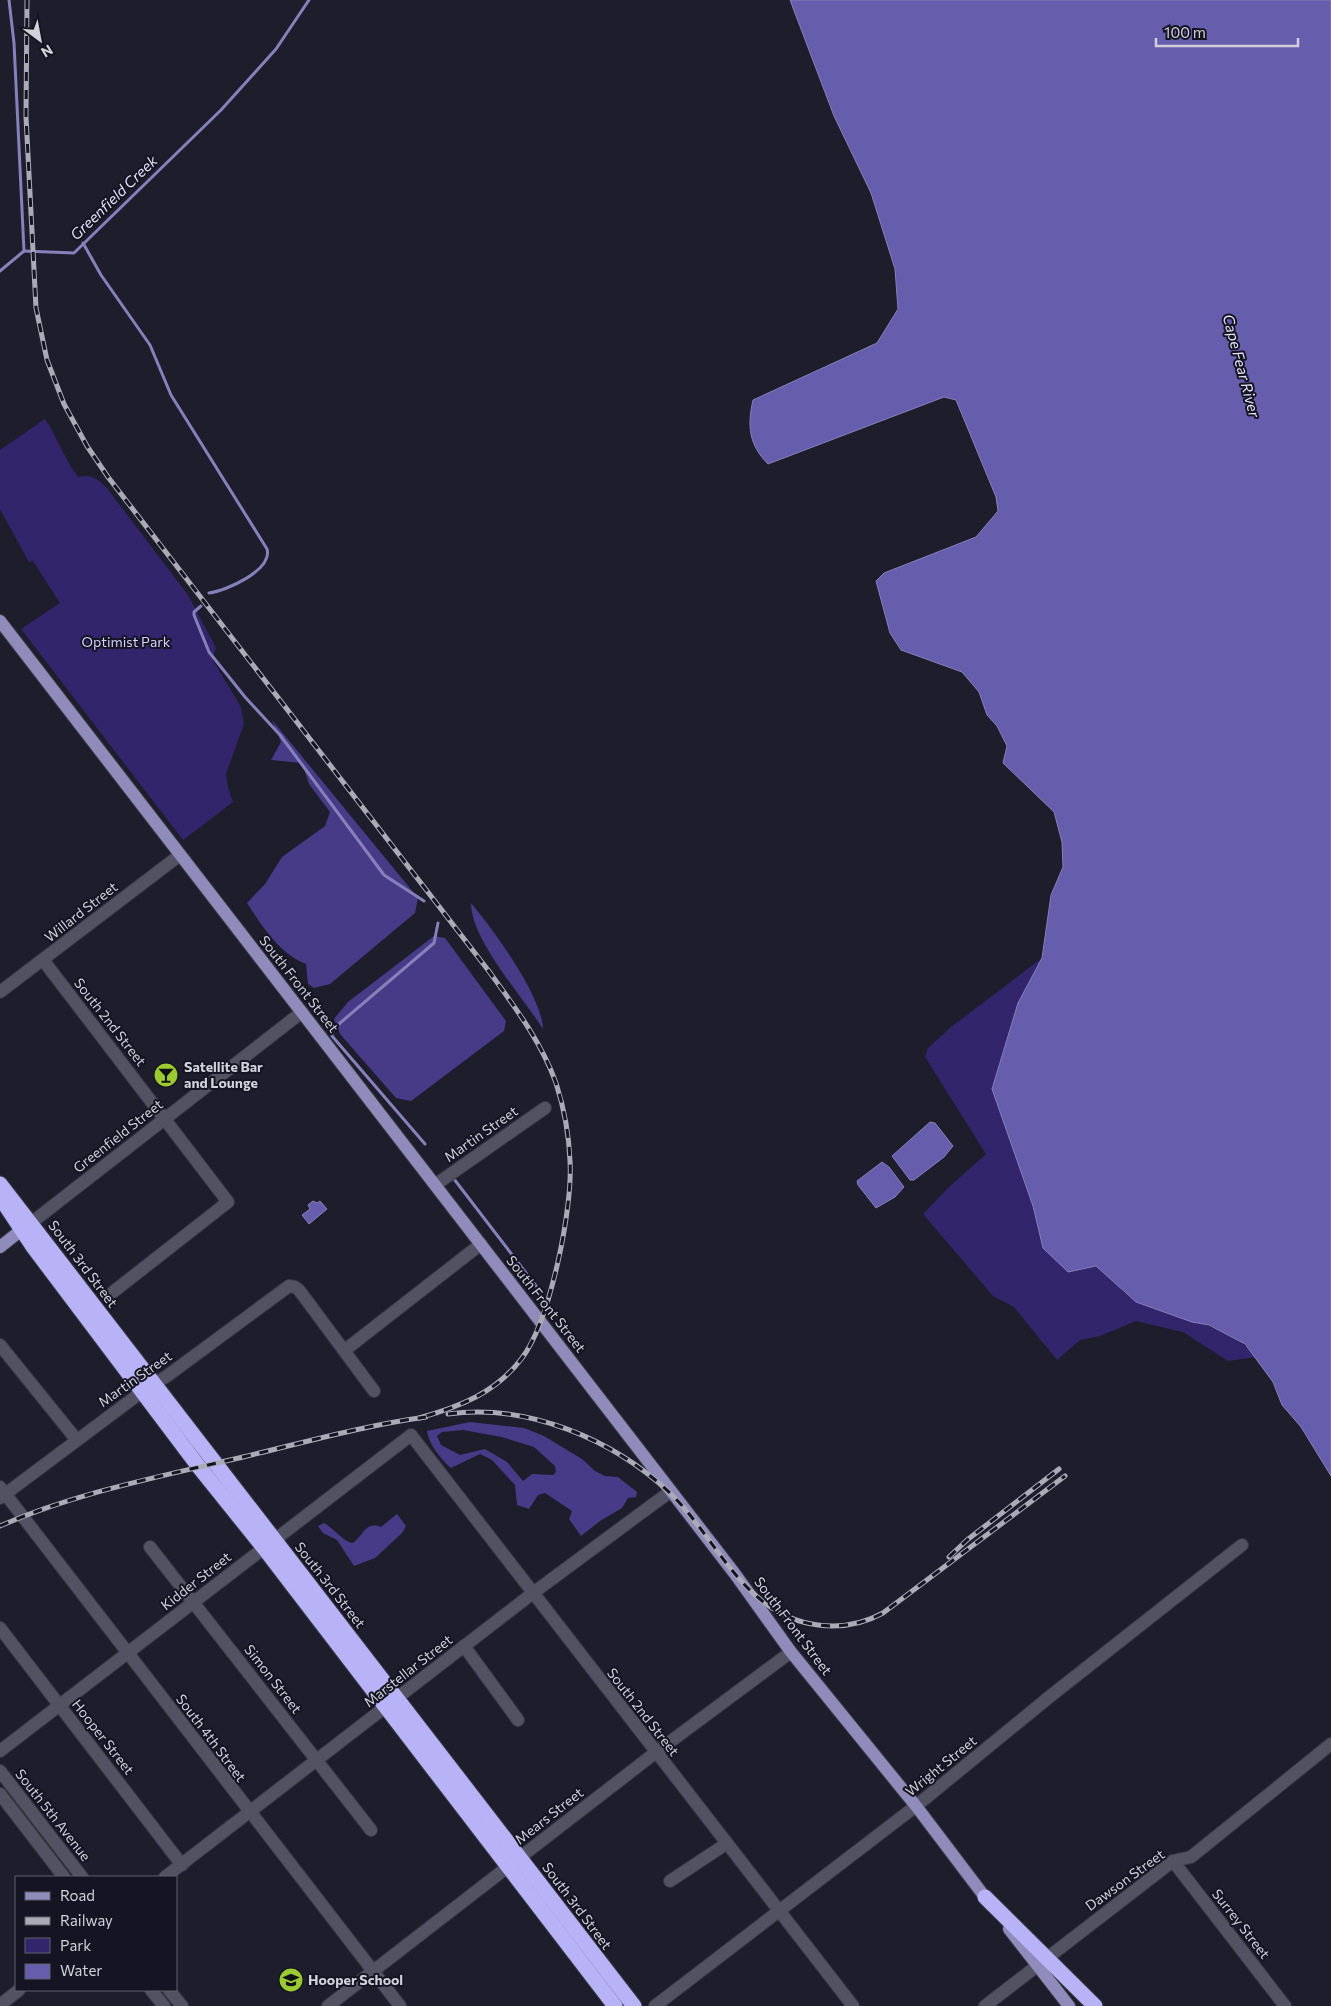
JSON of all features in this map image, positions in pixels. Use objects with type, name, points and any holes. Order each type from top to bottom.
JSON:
[{"type":"highway","name":"South 3rd Street","points":[[0,1184],[26,1226]]},
{"type":"highway","name":"South 3rd Street","points":[[0,1197],[26,1226],[149,1387],[199,1467],[269,1544],[514,1861],[634,2006]]},
{"type":"highway","name":"South 3rd Street","points":[[514,1861],[615,2006]]},
{"type":"highway","points":[[985,1897],[1042,1962],[1095,2006]]},
{"type":"main road","name":"South Front Street","points":[[0,621],[671,1491],[791,1652],[916,1806],[985,1897]]},
{"type":"main road","name":"Greenfield Street","points":[[0,1247],[26,1226]]},
{"type":"main road","points":[[1042,1962],[1069,2006]]},
{"type":"street","name":"Willard Street","points":[[0,992],[180,855]]},
{"type":"street","name":"South 2nd Street","points":[[43,960],[166,1118],[228,1202],[113,1292]]},
{"type":"street","name":"Greenfield Street","points":[[26,1226],[302,1012]]},
{"type":"street","name":"Martin Street","points":[[435,1185],[544,1108]]},
{"type":"street","points":[[374,1391],[345,1350],[481,1244]]},
{"type":"street","name":"Martin Street","points":[[2,1493],[289,1286],[295,1287],[298,1290],[345,1350]]},
{"type":"street","points":[[0,1345],[76,1440]]},
{"type":"street","name":"South 2nd Street","points":[[411,1435],[778,1912],[853,2006]]},
{"type":"street","name":"Kidder Street","points":[[0,1752],[411,1435]]},
{"type":"street","name":"Marstellar Street","points":[[166,1876],[533,1593],[671,1491]]},
{"type":"street","name":"South 4th Street","points":[[2,1493],[400,2006]]},
{"type":"street","name":"Wright Street","points":[[655,2006],[916,1806],[1048,1698],[1242,1545]]},
{"type":"street","name":"Simon Street","points":[[150,1547],[371,1830]]},
{"type":"street","name":"Hooper Street","points":[[0,1628],[182,1865]]},
{"type":"street","points":[[464,1646],[518,1720]]},
{"type":"street","name":"Mears Street","points":[[328,2006],[514,1861],[791,1652]]},
{"type":"street","name":"Dawson Street","points":[[985,2006],[1173,1861],[1191,1857],[1331,1744]]},
{"type":"street","name":"South 5th Avenue","points":[[0,1771],[81,1876]]},
{"type":"street","points":[[0,1794],[63,1876]]},
{"type":"street","points":[[670,1881],[726,1844]]},
{"type":"street","name":"Surrey Street","points":[[1173,1861],[1285,2006]]},
{"type":"street","points":[[0,2005],[18,1991]]},
{"type":"street","points":[[152,1991],[164,2006]]},
{"type":"street","points":[[170,1991],[182,2006]]},
{"type":"green space","name":"Optimist Park","points":[[45,419],[78,477],[93,477],[106,487],[188,595],[216,648],[212,659],[241,707],[244,724],[226,774],[233,802],[183,840],[21,629],[60,603],[33,561],[29,562],[0,509],[0,450]]},
{"type":"green space","points":[[1042,958],[1018,1003],[992,1089],[1033,1206],[1043,1248],[1093,1265],[1133,1299],[1217,1329],[1245,1346],[1256,1357],[1228,1361],[1183,1332],[1136,1321],[1100,1336],[1080,1340],[1057,1360],[1014,1307],[993,1296],[923,1214],[947,1189],[986,1154],[925,1057],[928,1048],[951,1027]]},
{"type":"shaded area","points":[[272,720],[418,898],[415,913],[330,984],[314,988],[308,984],[306,964],[288,953],[272,938],[247,903],[265,884],[282,857],[325,826],[330,812],[309,784],[302,763],[271,760],[281,742]]},
{"type":"shaded area","points":[[471,903],[526,981],[541,1015],[543,1029],[500,968],[479,934],[473,918]]},
{"type":"shaded area","points":[[434,936],[445,938],[506,1021],[504,1031],[411,1101],[396,1098],[340,1034],[334,1019],[348,1002]]},
{"type":"shaded area","points":[[470,1422],[524,1428],[544,1436],[582,1459],[595,1471],[605,1476],[618,1477],[637,1492],[636,1497],[628,1498],[622,1508],[600,1521],[581,1536],[569,1519],[572,1511],[545,1493],[538,1495],[529,1509],[517,1505],[515,1485],[492,1460],[480,1454],[451,1468],[436,1451],[427,1431]],"holes":[[[463,1430],[502,1437],[534,1447],[555,1466],[556,1472],[553,1475],[532,1474],[523,1481],[507,1462],[485,1449],[460,1455],[441,1445],[437,1436],[442,1432]]]},
{"type":"shaded area","points":[[397,1514],[406,1526],[402,1533],[375,1558],[354,1566],[337,1540],[323,1533],[318,1526],[324,1523],[346,1540],[353,1543],[368,1527],[381,1527]]},
{"type":"water","name":"Cape Fear River","points":[[790,0],[1331,0],[1331,1476],[1301,1427],[1282,1405],[1273,1382],[1245,1344],[1209,1325],[1192,1322],[1136,1302],[1096,1266],[1068,1272],[1043,1248],[1033,1206],[992,1089],[1018,1003],[1042,958],[1051,895],[1063,867],[1062,842],[1054,812],[1003,763],[1007,746],[997,726],[987,715],[979,692],[962,672],[901,650],[890,633],[876,581],[884,573],[976,537],[998,511],[996,497],[956,400],[944,397],[768,464],[757,450],[751,435],[750,418],[753,400],[877,343],[898,309],[895,269],[871,193],[834,116]]},
{"type":"water","points":[[930,1122],[935,1123],[953,1146],[944,1157],[914,1180],[910,1180],[892,1156]]},
{"type":"water","points":[[882,1162],[889,1167],[904,1187],[895,1197],[876,1208],[857,1181]]},
{"type":"water","points":[[313,1201],[317,1203],[320,1201],[327,1209],[309,1224],[302,1215],[310,1209],[308,1205]]},
{"type":"waterway","name":"Greenfield Creek","points":[[9,0],[14,43],[24,251]]},
{"type":"waterway","name":"Greenfield Creek","points":[[24,251],[74,253],[221,110],[276,49],[309,0]]},
{"type":"waterway","points":[[83,243],[101,275],[150,345],[171,395],[267,549],[267,557],[256,572],[236,584],[209,593]]},
{"type":"waterway","points":[[0,271],[24,251]]},
{"type":"waterway","points":[[201,606],[194,612],[194,615],[209,652],[245,697],[280,735],[384,875],[424,901]]},
{"type":"waterway","points":[[425,1144],[332,1036],[333,1029],[434,943],[438,923]]},
{"type":"waterway","points":[[454,1179],[536,1286]]},
{"type":"railway","points":[[27,0],[26,117],[36,308],[47,360],[64,404],[87,446],[108,477],[488,970],[535,1038],[550,1068],[559,1092],[566,1122],[570,1181],[564,1234],[558,1263],[542,1318],[522,1358],[501,1381],[476,1397],[448,1409],[419,1418]]},
{"type":"railway","points":[[448,1414],[478,1412],[508,1414],[538,1420],[596,1441],[622,1456],[670,1493],[687,1511],[734,1572],[751,1591],[770,1607],[792,1619],[818,1625],[852,1624],[868,1620],[883,1613],[1065,1476]]},
{"type":"railway","points":[[0,1526],[56,1505],[143,1480],[352,1431],[426,1417]]},
{"type":"railway","points":[[949,1557],[967,1540],[1059,1469]]},
{"type":"place","name":"Satellite Bar and Lounge","points":[[166,1075]]},
{"type":"place","name":"Hooper School","points":[[291,1980]]}]
